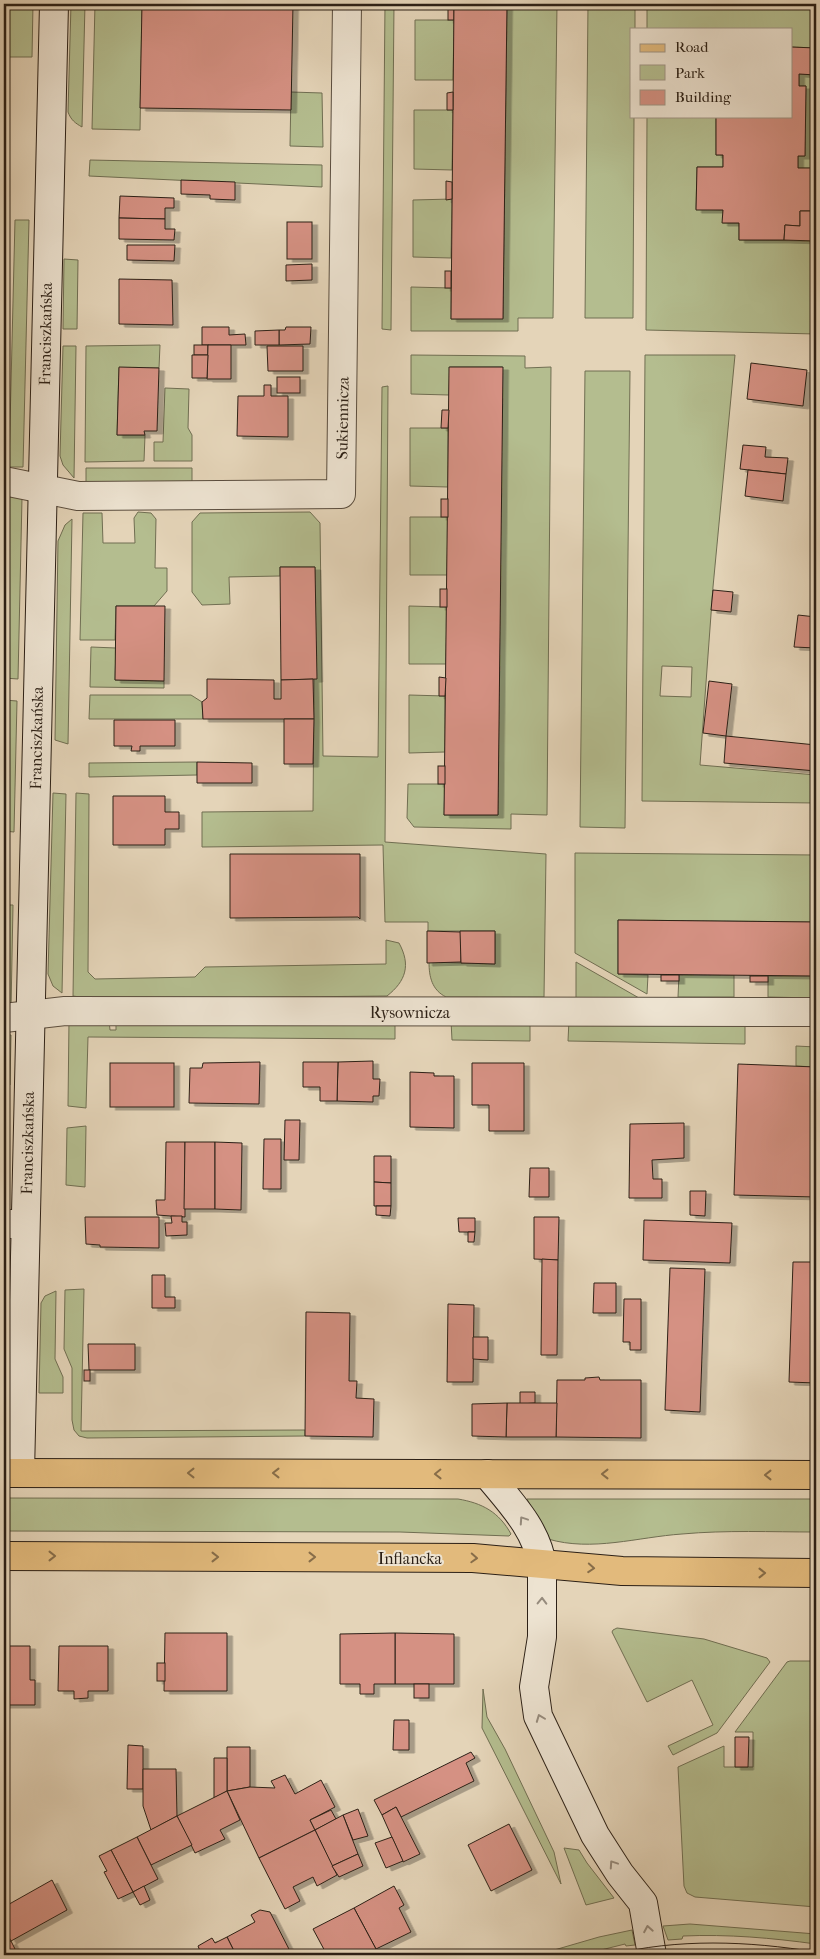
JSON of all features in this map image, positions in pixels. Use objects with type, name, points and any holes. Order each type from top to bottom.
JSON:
[{"type":"main road","points":[[12,1473],[816,1475]]},
{"type":"main road","name":"Inflancka","points":[[4,1556],[472,1558],[622,1571],[816,1573]]},
{"type":"street","name":"Franciszkańska","points":[[12,1473],[17,1017],[41,488],[54,4]]},
{"type":"street","name":"Sukiennicza","points":[[4,481],[78,496],[341,494],[347,4]]},
{"type":"street","name":"Rysownicza","points":[[17,1017],[65,1010],[816,1012]]},
{"type":"street","points":[[487,1474],[524,1520],[541,1555],[542,1637],[534,1687],[538,1716],[596,1835],[620,1874],[643,1903],[652,1955]]},
{"type":"green space","points":[[4,4],[33,4],[32,57],[6,57],[4,47]]},
{"type":"green space","points":[[71,4],[85,4],[82,127],[70,117],[68,112]]},
{"type":"green space","points":[[95,4],[142,4],[140,130],[92,129]]},
{"type":"green space","points":[[385,4],[394,4],[391,330],[382,329]]},
{"type":"green space","points":[[507,4],[557,4],[553,318],[518,318],[518,331],[411,331],[411,287],[451,288],[451,319],[503,318]]},
{"type":"green space","points":[[588,4],[635,4],[635,28],[630,28],[630,118],[634,118],[633,318],[585,318]]},
{"type":"green space","points":[[647,4],[816,4],[816,48],[792,47],[792,28],[647,28]]},
{"type":"green space","points":[[415,20],[454,20],[453,80],[415,80]]},
{"type":"green space","points":[[799,74],[816,75],[816,168],[798,168],[798,156],[805,156],[806,86],[799,86]]},
{"type":"green space","points":[[291,92],[322,93],[323,147],[290,146]]},
{"type":"green space","points":[[414,110],[453,110],[452,170],[414,169]]},
{"type":"green space","points":[[647,118],[716,118],[716,155],[723,155],[723,167],[697,167],[696,209],[723,210],[723,223],[739,223],[739,240],[816,241],[816,334],[646,330]]},
{"type":"green space","points":[[90,160],[322,165],[322,187],[89,176]]},
{"type":"green space","points":[[452,199],[451,258],[413,257],[413,200]]},
{"type":"green space","points":[[15,220],[29,220],[23,467],[9,467]]},
{"type":"green space","points":[[64,259],[78,260],[77,329],[63,329]]},
{"type":"green space","points":[[160,345],[159,368],[119,368],[117,435],[145,435],[144,461],[85,462],[86,346]]},
{"type":"green space","points":[[63,346],[76,346],[74,478],[63,465],[60,456]]},
{"type":"green space","points":[[411,355],[525,356],[525,368],[551,367],[547,815],[511,814],[511,829],[414,827],[407,818],[408,784],[445,784],[444,815],[498,815],[502,367],[450,367],[449,395],[411,394]]},
{"type":"green space","points":[[645,355],[735,355],[713,587],[700,765],[816,775],[816,803],[642,801]],"holes":[[[662,666],[692,667],[691,697],[660,696]]]},
{"type":"green space","points":[[585,371],[630,371],[625,828],[580,827]]},
{"type":"green space","points":[[388,386],[385,842],[546,854],[544,997],[446,997],[437,991],[432,982],[429,962],[495,964],[495,931],[428,931],[428,922],[385,922],[383,845],[202,847],[202,812],[313,811],[315,567],[280,567],[280,576],[229,577],[230,604],[202,605],[192,592],[192,522],[200,513],[310,512],[320,523],[323,756],[378,757],[382,387]]},
{"type":"green space","points":[[165,388],[189,389],[188,428],[192,435],[192,461],[154,461],[154,442],[163,442]]},
{"type":"green space","points":[[410,428],[448,428],[448,487],[410,486]]},
{"type":"green space","points":[[86,468],[192,468],[192,484],[86,482]]},
{"type":"green space","points":[[9,493],[22,498],[18,679],[4,678]]},
{"type":"green space","points":[[138,512],[151,513],[156,519],[155,568],[167,568],[167,591],[154,606],[116,606],[115,640],[80,640],[83,513],[102,513],[103,543],[135,543],[134,518]]},
{"type":"green space","points":[[410,517],[448,517],[447,575],[410,575]]},
{"type":"green space","points":[[72,519],[68,744],[55,740],[58,541],[65,525]]},
{"type":"green space","points":[[409,606],[447,607],[446,664],[409,664]]},
{"type":"green space","points":[[91,647],[116,648],[115,680],[164,681],[164,688],[90,687]]},
{"type":"green space","points":[[90,695],[191,695],[202,702],[203,719],[89,719]]},
{"type":"green space","points":[[409,695],[445,696],[445,752],[409,753]]},
{"type":"green space","points":[[4,700],[17,701],[14,832],[4,831]]},
{"type":"green space","points":[[197,762],[197,775],[89,777],[89,763]]},
{"type":"green space","points":[[53,793],[66,794],[62,993],[53,986],[48,974]]},
{"type":"green space","points":[[76,793],[89,794],[88,972],[95,979],[195,977],[205,967],[386,964],[386,940],[399,943],[403,951],[405,972],[399,984],[387,996],[93,999],[73,996]]},
{"type":"green space","points":[[575,853],[816,855],[816,922],[618,920],[618,974],[648,975],[647,994],[575,953]]},
{"type":"green space","points":[[4,905],[13,905],[11,1009],[4,1010]]},
{"type":"green space","points":[[576,962],[639,998],[576,998]]},
{"type":"green space","points":[[679,975],[734,975],[734,997],[678,997]]},
{"type":"green space","points":[[768,976],[816,976],[816,998],[768,997]]},
{"type":"green space","points":[[116,1019],[395,1020],[395,1039],[88,1037],[86,1108],[68,1106],[69,1020],[109,1020],[110,1030],[116,1030]]},
{"type":"green space","points":[[569,1020],[745,1021],[745,1044],[568,1041]]},
{"type":"green space","points":[[451,1021],[530,1021],[530,1041],[452,1040]]},
{"type":"green space","points":[[4,1035],[11,1035],[10,1085],[4,1085]]},
{"type":"green space","points":[[796,1046],[816,1047],[816,1067],[796,1066]]},
{"type":"green space","points":[[86,1126],[85,1187],[66,1185],[67,1128]]},
{"type":"green space","points":[[4,1157],[8,1157],[7,1203],[4,1205]]},
{"type":"green space","points":[[84,1289],[81,1431],[305,1430],[305,1436],[87,1438],[79,1436],[74,1430],[72,1420],[72,1368],[64,1349],[65,1290]]},
{"type":"green space","points":[[56,1291],[55,1359],[63,1377],[63,1393],[39,1393],[41,1303],[45,1296]]},
{"type":"green space","points":[[4,1498],[458,1499],[475,1503],[489,1510],[501,1520],[511,1534],[509,1536],[400,1532],[4,1531]]},
{"type":"green space","points":[[527,1499],[816,1499],[816,1532],[715,1532],[598,1544],[565,1543],[548,1539]]},
{"type":"green space","points":[[617,1628],[704,1639],[767,1658],[770,1662],[717,1733],[673,1755],[668,1746],[713,1725],[692,1680],[647,1702],[612,1632]]},
{"type":"green space","points":[[816,1661],[816,1907],[695,1897],[687,1893],[684,1886],[678,1767],[724,1746],[724,1767],[753,1767],[753,1732],[735,1732],[787,1662]]},
{"type":"green space","points":[[483,1689],[487,1717],[505,1749],[554,1852],[561,1884],[482,1728]]},
{"type":"green space","points":[[564,1848],[579,1850],[614,1898],[586,1905]]},
{"type":"green space","points":[[690,1924],[816,1934],[816,1944],[733,1936],[683,1936],[682,1939],[668,1940],[663,1926]]},
{"type":"green space","points":[[632,1930],[635,1945],[626,1946],[625,1944],[581,1955],[537,1955],[599,1937]]},
{"type":"building","points":[[142,4],[293,4],[291,110],[140,108]]},
{"type":"building","points":[[448,4],[454,4],[454,20],[448,20]]},
{"type":"building","points":[[454,4],[507,4],[503,319],[451,319]]},
{"type":"building","points":[[792,47],[816,48],[816,75],[799,74],[799,86],[806,86],[805,156],[798,156],[798,168],[815,168],[815,211],[800,211],[800,226],[785,225],[784,240],[739,240],[739,223],[722,223],[723,210],[696,210],[697,167],[723,167],[723,155],[716,155],[716,118],[792,118]]},
{"type":"building","points":[[453,92],[453,110],[447,110],[447,93]]},
{"type":"building","points":[[815,168],[816,241],[784,240],[785,225],[800,226],[800,211],[815,211]]},
{"type":"building","points":[[181,180],[235,182],[235,200],[210,199],[210,195],[181,194]]},
{"type":"building","points":[[446,181],[452,182],[452,199],[446,200]]},
{"type":"building","points":[[120,196],[174,198],[174,208],[165,208],[165,219],[119,218]]},
{"type":"building","points":[[119,218],[165,219],[165,229],[175,229],[174,240],[119,239]]},
{"type":"building","points":[[287,222],[312,222],[312,259],[287,259]]},
{"type":"building","points":[[127,245],[175,245],[174,261],[127,260]]},
{"type":"building","points":[[312,264],[312,280],[286,281],[286,265]]},
{"type":"building","points":[[445,271],[451,271],[451,288],[445,288]]},
{"type":"building","points":[[119,279],[172,280],[173,325],[119,324]]},
{"type":"building","points":[[202,327],[229,327],[229,335],[245,334],[246,345],[202,345]]},
{"type":"building","points":[[286,327],[311,327],[310,344],[279,345],[279,330],[285,330]]},
{"type":"building","points":[[279,330],[279,345],[255,345],[255,331]]},
{"type":"building","points":[[194,345],[208,345],[208,355],[194,355]]},
{"type":"building","points":[[208,345],[231,345],[231,379],[207,379]]},
{"type":"building","points":[[267,346],[303,346],[303,371],[268,371]]},
{"type":"building","points":[[192,355],[208,355],[207,378],[192,378]]},
{"type":"building","points":[[751,363],[807,370],[803,406],[747,399]]},
{"type":"building","points":[[119,367],[159,368],[157,431],[144,431],[145,435],[117,435]]},
{"type":"building","points":[[449,367],[503,367],[498,815],[444,815]]},
{"type":"building","points":[[277,377],[300,377],[300,393],[277,393]]},
{"type":"building","points":[[264,385],[271,385],[271,396],[288,396],[288,437],[237,436],[238,396],[264,396]]},
{"type":"building","points":[[442,410],[449,410],[448,428],[441,428]]},
{"type":"building","points":[[743,445],[766,447],[765,457],[788,458],[786,474],[740,469]]},
{"type":"building","points":[[748,470],[786,474],[783,501],[745,496]]},
{"type":"building","points":[[441,499],[448,499],[448,517],[441,517]]},
{"type":"building","points":[[280,567],[315,567],[317,679],[281,680]]},
{"type":"building","points":[[440,589],[447,589],[447,607],[440,607]]},
{"type":"building","points":[[713,590],[733,592],[731,612],[711,610]]},
{"type":"building","points":[[116,606],[165,606],[164,681],[115,680]]},
{"type":"building","points":[[798,615],[816,617],[816,648],[794,647]]},
{"type":"building","points":[[439,677],[446,678],[445,696],[439,696]]},
{"type":"building","points":[[207,679],[274,680],[274,699],[281,699],[281,680],[313,679],[314,719],[203,719],[202,702],[207,698]]},
{"type":"building","points":[[709,681],[732,684],[726,736],[703,733]]},
{"type":"building","points":[[284,719],[314,719],[313,764],[284,764]]},
{"type":"building","points":[[114,720],[175,720],[175,746],[140,746],[140,751],[131,751],[132,746],[114,746]]},
{"type":"building","points":[[726,736],[816,745],[816,771],[724,763]]},
{"type":"building","points":[[197,762],[252,763],[252,783],[197,783]]},
{"type":"building","points":[[438,766],[445,766],[445,784],[438,784]]},
{"type":"building","points":[[113,796],[165,796],[165,812],[179,812],[179,829],[165,829],[165,845],[113,845]]},
{"type":"building","points":[[230,854],[360,854],[360,919],[358,917],[230,918]]},
{"type":"building","points":[[618,920],[816,922],[816,976],[618,974]]},
{"type":"building","points":[[427,931],[461,932],[461,962],[427,963]]},
{"type":"building","points":[[460,931],[495,931],[495,964],[461,963]]},
{"type":"building","points":[[661,975],[679,975],[679,981],[661,981]]},
{"type":"building","points":[[750,976],[768,976],[768,982],[750,982]]},
{"type":"building","points":[[373,1061],[373,1079],[380,1079],[379,1096],[373,1096],[373,1102],[337,1101],[338,1062]]},
{"type":"building","points":[[260,1062],[259,1104],[189,1103],[190,1068],[202,1068],[203,1063]]},
{"type":"building","points":[[303,1062],[338,1062],[337,1101],[320,1101],[320,1087],[303,1087]]},
{"type":"building","points":[[110,1063],[174,1063],[174,1107],[110,1107]]},
{"type":"building","points":[[472,1063],[524,1063],[524,1131],[489,1131],[489,1105],[472,1105]]},
{"type":"building","points":[[738,1064],[816,1067],[816,1197],[734,1195]]},
{"type":"building","points":[[410,1072],[434,1073],[434,1076],[454,1076],[454,1128],[410,1127]]},
{"type":"building","points":[[285,1120],[300,1120],[299,1160],[284,1160]]},
{"type":"building","points":[[684,1123],[684,1158],[652,1160],[653,1179],[662,1179],[662,1198],[629,1198],[630,1124]]},
{"type":"building","points":[[264,1139],[281,1139],[281,1189],[263,1189]]},
{"type":"building","points":[[166,1142],[185,1142],[185,1217],[157,1215],[156,1200],[165,1200]]},
{"type":"building","points":[[185,1142],[215,1142],[215,1209],[184,1209]]},
{"type":"building","points":[[215,1142],[242,1143],[241,1210],[215,1209]]},
{"type":"building","points":[[374,1156],[391,1156],[391,1183],[374,1182]]},
{"type":"building","points":[[530,1168],[549,1168],[549,1197],[529,1197]]},
{"type":"building","points":[[374,1182],[391,1183],[391,1206],[374,1206]]},
{"type":"building","points":[[690,1191],[706,1191],[705,1216],[690,1215]]},
{"type":"building","points":[[376,1206],[391,1206],[390,1216],[376,1215]]},
{"type":"building","points":[[171,1216],[182,1216],[182,1222],[187,1222],[187,1235],[166,1236],[165,1223],[172,1223]]},
{"type":"building","points":[[85,1217],[159,1217],[159,1248],[100,1247],[100,1245],[86,1244]]},
{"type":"building","points":[[534,1217],[559,1217],[558,1260],[534,1259]]},
{"type":"building","points":[[458,1218],[475,1218],[475,1232],[459,1232]]},
{"type":"building","points":[[644,1220],[732,1223],[730,1263],[643,1260]]},
{"type":"building","points":[[468,1232],[475,1232],[474,1242],[468,1242]]},
{"type":"building","points":[[542,1259],[558,1260],[557,1355],[541,1355]]},
{"type":"building","points":[[793,1262],[816,1262],[816,1383],[789,1382]]},
{"type":"building","points":[[670,1268],[705,1269],[700,1412],[665,1410]]},
{"type":"building","points":[[152,1275],[165,1275],[165,1297],[175,1297],[175,1308],[152,1308]]},
{"type":"building","points":[[594,1283],[616,1283],[616,1313],[593,1313]]},
{"type":"building","points":[[624,1299],[641,1299],[641,1350],[630,1350],[630,1342],[623,1342]]},
{"type":"building","points":[[448,1304],[474,1305],[473,1382],[447,1382]]},
{"type":"building","points":[[306,1312],[350,1313],[349,1381],[357,1381],[356,1398],[374,1399],[373,1437],[305,1436]]},
{"type":"building","points":[[473,1337],[488,1337],[488,1360],[473,1359]]},
{"type":"building","points":[[88,1344],[135,1344],[135,1370],[89,1370]]},
{"type":"building","points":[[84,1370],[90,1370],[90,1381],[84,1381]]},
{"type":"building","points":[[599,1377],[600,1380],[641,1380],[641,1438],[556,1437],[557,1380],[585,1380],[585,1378]]},
{"type":"building","points":[[520,1392],[535,1392],[535,1403],[520,1404]]},
{"type":"building","points":[[507,1403],[557,1403],[556,1437],[506,1437]]},
{"type":"building","points":[[507,1403],[506,1437],[472,1436],[472,1404]]},
{"type":"building","points":[[165,1633],[227,1633],[227,1691],[164,1691]]},
{"type":"building","points":[[395,1633],[454,1634],[454,1684],[395,1684]]},
{"type":"building","points":[[395,1633],[395,1684],[374,1684],[374,1694],[360,1694],[360,1684],[340,1684],[340,1634]]},
{"type":"building","points":[[4,1646],[30,1646],[30,1680],[35,1680],[35,1705],[4,1705]]},
{"type":"building","points":[[59,1646],[108,1646],[108,1691],[88,1691],[88,1698],[74,1699],[74,1691],[58,1691]]},
{"type":"building","points":[[157,1663],[165,1663],[165,1681],[157,1681]]},
{"type":"building","points":[[414,1684],[429,1684],[429,1698],[414,1698]]},
{"type":"building","points":[[394,1720],[409,1720],[409,1750],[393,1750]]},
{"type":"building","points":[[735,1737],[749,1737],[748,1767],[735,1767]]},
{"type":"building","points":[[128,1745],[143,1746],[143,1789],[127,1789]]},
{"type":"building","points":[[227,1747],[250,1747],[250,1787],[227,1791]]},
{"type":"building","points":[[471,1752],[475,1758],[466,1763],[474,1781],[401,1817],[396,1807],[382,1815],[374,1800]]},
{"type":"building","points":[[214,1758],[227,1758],[227,1791],[214,1798]]},
{"type":"building","points":[[143,1769],[176,1769],[177,1816],[151,1830],[143,1806]]},
{"type":"building","points":[[285,1775],[295,1794],[321,1780],[335,1807],[310,1820],[315,1830],[259,1858],[227,1791],[250,1787],[275,1788],[271,1781]]},
{"type":"building","points":[[227,1791],[240,1820],[220,1830],[225,1839],[195,1853],[177,1816]]},
{"type":"building","points":[[396,1807],[420,1854],[403,1862],[382,1815]]},
{"type":"building","points":[[358,1809],[368,1836],[353,1840],[343,1815]]},
{"type":"building","points":[[331,1810],[336,1819],[315,1830],[310,1820]]},
{"type":"building","points":[[343,1815],[358,1854],[332,1866],[315,1830]]},
{"type":"building","points":[[177,1816],[192,1845],[151,1865],[137,1837]]},
{"type":"building","points":[[509,1824],[532,1870],[491,1891],[468,1845]]},
{"type":"building","points":[[315,1830],[337,1875],[317,1886],[313,1877],[293,1887],[300,1901],[285,1909],[259,1858]]},
{"type":"building","points":[[137,1837],[158,1879],[133,1892],[111,1850]]},
{"type":"building","points":[[392,1837],[403,1861],[386,1868],[375,1843]]},
{"type":"building","points":[[111,1850],[133,1892],[118,1899],[104,1872],[107,1871],[99,1856]]},
{"type":"building","points":[[358,1854],[363,1866],[339,1877],[332,1866]]},
{"type":"building","points":[[52,1880],[67,1910],[11,1941],[4,1928],[4,1907]]},
{"type":"building","points":[[144,1886],[150,1900],[140,1905],[133,1892]]},
{"type":"building","points":[[394,1886],[404,1905],[399,1908],[411,1932],[376,1949],[354,1908]]},
{"type":"building","points":[[354,1908],[376,1949],[363,1955],[327,1955],[313,1929]]},
{"type":"building","points":[[260,1910],[270,1912],[292,1955],[236,1955],[227,1937],[255,1922],[251,1915]]},
{"type":"building","points":[[227,1937],[236,1955],[191,1955],[200,1951],[198,1946],[212,1938],[215,1943]]},
{"type":"building","points":[[11,1941],[18,1955],[4,1955],[4,1945]]},
{"type":"tram line","points":[[610,1955],[661,1946],[713,1943],[765,1945],[816,1952]]}]
